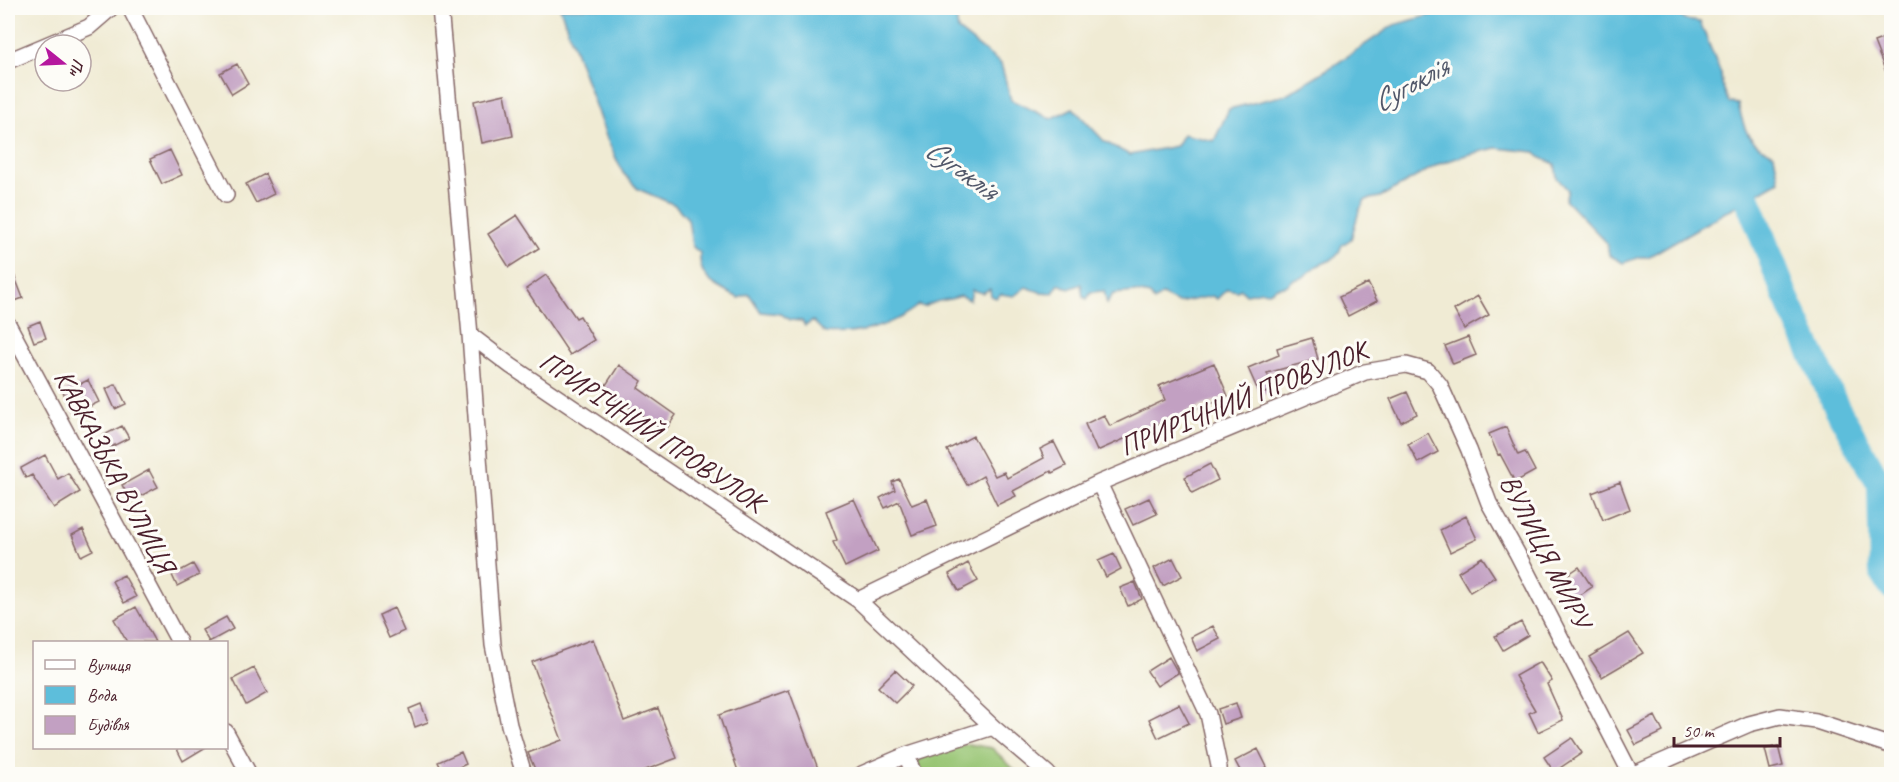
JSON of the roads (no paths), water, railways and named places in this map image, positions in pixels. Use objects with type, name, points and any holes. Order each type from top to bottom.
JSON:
[{"type":"street","points":[[8,61],[89,27],[111,8]]},
{"type":"street","points":[[130,8],[226,195]]},
{"type":"street","points":[[440,8],[470,335],[493,645],[509,725],[524,774]]},
{"type":"street","name":"КАВКАЗЬКА ВУЛИЦЯ","points":[[8,324],[177,641]]},
{"type":"street","name":"ПРИРІЧНИЙ ПРОВУЛОК","points":[[470,335],[512,366],[858,600],[1099,483],[1365,372],[1406,364]]},
{"type":"street","name":"ВУЛИЦЯ МИРУ","points":[[1406,364],[1428,371],[1440,385],[1469,450],[1489,503],[1633,774]]},
{"type":"street","name":"ПРИРІЧНИЙ ПРОВУЛОК","points":[[1099,483],[1208,714],[1219,774]]},
{"type":"street","points":[[858,600],[993,727],[1048,774]]},
{"type":"street","points":[[1633,774],[1749,724],[1780,716],[1816,721],[1892,746]]},
{"type":"street","points":[[862,774],[906,755],[993,727]]},
{"type":"street","points":[[228,736],[249,774]]},
{"type":"street","points":[[906,755],[914,774]]},
{"type":"water","points":[[560,8],[955,8],[958,30],[1001,64],[1011,100],[1051,119],[1073,108],[1105,142],[1130,155],[1176,146],[1183,134],[1214,141],[1229,109],[1285,95],[1394,25],[1457,8],[1671,8],[1685,20],[1700,22],[1721,74],[1729,103],[1738,104],[1745,129],[1752,140],[1774,154],[1779,181],[1648,257],[1640,257],[1623,263],[1609,255],[1607,243],[1565,199],[1568,190],[1557,178],[1555,164],[1539,157],[1535,152],[1496,148],[1439,164],[1380,197],[1365,200],[1359,211],[1351,239],[1342,245],[1338,254],[1302,278],[1269,292],[1246,294],[1241,289],[1237,291],[1227,289],[1217,299],[1212,296],[1178,303],[1162,295],[1154,301],[1150,295],[1135,292],[1113,294],[1107,304],[1104,291],[1091,292],[1087,299],[1083,297],[1081,284],[1069,289],[1059,284],[1053,293],[1040,292],[1026,287],[1014,296],[1001,294],[996,298],[991,296],[990,289],[982,293],[972,290],[970,300],[960,296],[934,302],[924,307],[919,305],[898,319],[875,328],[850,333],[825,333],[813,321],[805,326],[802,321],[790,320],[781,314],[761,312],[749,294],[739,298],[706,277],[700,263],[700,253],[692,246],[688,219],[675,205],[638,189],[623,173],[607,139]]},
{"type":"waterway","name":"Сугоклія","points":[[1723,180],[1746,194],[1785,295],[1836,406],[1880,484],[1882,572],[1892,587]]}]
